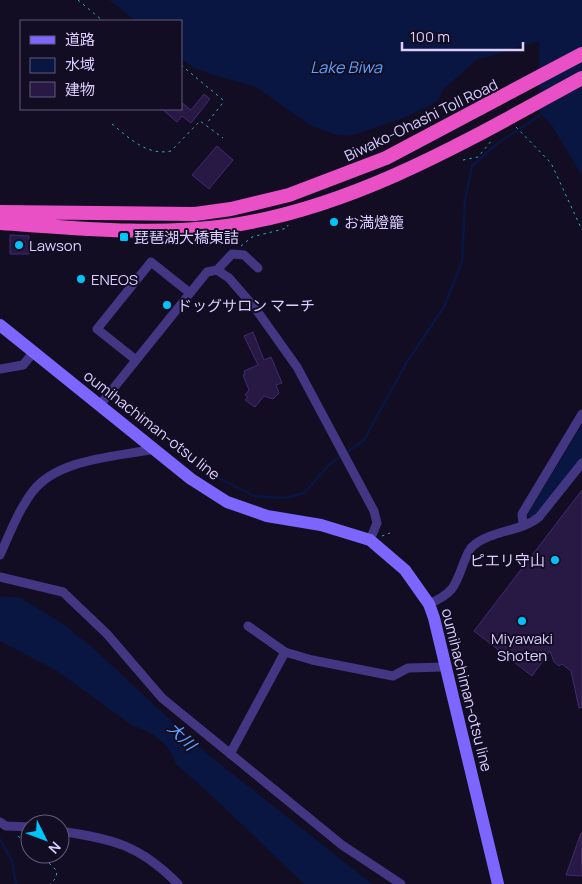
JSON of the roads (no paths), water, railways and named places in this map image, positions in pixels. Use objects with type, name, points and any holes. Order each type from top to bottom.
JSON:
[{"type":"highway","name":"Biwako-Ohashi Toll Road","points":[[0,212],[195,214],[268,201],[325,183],[386,158],[503,98],[582,54]]},
{"type":"highway","points":[[0,223],[196,229],[248,222],[281,215],[370,187],[513,125],[582,78]]},
{"type":"main road","name":"oumihachiman-otsu line","points":[[0,325],[192,479],[227,502],[267,516],[320,525],[376,538],[405,570],[429,604],[498,884]]},
{"type":"street","points":[[100,405],[207,272],[217,270],[232,254],[244,255],[258,268]]},
{"type":"street","points":[[136,360],[97,329],[103,321],[151,262],[190,293]]},
{"type":"street","points":[[217,270],[229,278],[255,308],[297,367],[348,466],[374,511],[377,523],[376,538]]},
{"type":"street","points":[[0,369],[23,364],[33,353]]},
{"type":"street","points":[[523,524],[522,514],[582,414]]},
{"type":"street","points":[[0,555],[24,504],[35,488],[61,470],[89,460],[154,449]]},
{"type":"street","points":[[429,604],[454,590],[469,549],[476,543],[523,524],[532,524],[582,463]]},
{"type":"street","points":[[0,577],[63,592],[130,660],[162,698],[342,845],[401,884]]},
{"type":"street","points":[[248,626],[285,652],[312,660],[393,676],[408,668],[445,667]]},
{"type":"street","points":[[230,754],[285,652]]},
{"type":"street","points":[[3,824],[20,826]]},
{"type":"street","points":[[70,832],[90,835],[130,847],[150,859],[178,884]]},
{"type":"water","name":"Lake Biwa","points":[[109,0],[582,0],[582,176],[553,127],[540,113],[539,41],[476,60],[443,90],[437,102],[406,117],[351,136],[333,134],[310,125],[256,87],[194,68],[182,59],[182,20],[135,20]]},
{"type":"water","points":[[582,425],[582,458],[532,518],[527,515]]},
{"type":"water","name":"大川","points":[[0,596],[21,598],[63,624],[93,648],[205,752],[372,884],[304,884],[176,764],[170,751],[154,735],[133,726],[57,671],[0,641]]},
{"type":"waterway","points":[[211,474],[254,496],[285,498],[304,493],[330,464],[364,440],[407,362],[444,307],[462,262],[465,200],[472,166],[498,143],[542,114]]},
{"type":"waterway","points":[[0,839],[12,861],[16,884]]},
{"type":"place","name":"お満燈籠","points":[[334,222]]},
{"type":"place","name":"琵琶湖大橋東詰","points":[[124,237]]},
{"type":"place","name":"Lawson","points":[[19,245]]},
{"type":"place","name":"ENEOS","points":[[81,279]]},
{"type":"place","name":"ドッグサロン マーチ","points":[[167,305]]},
{"type":"place","name":"ピエリ守山","points":[[555,560]]},
{"type":"place","name":"Miyawaki Shoten","points":[[522,621]]}]
